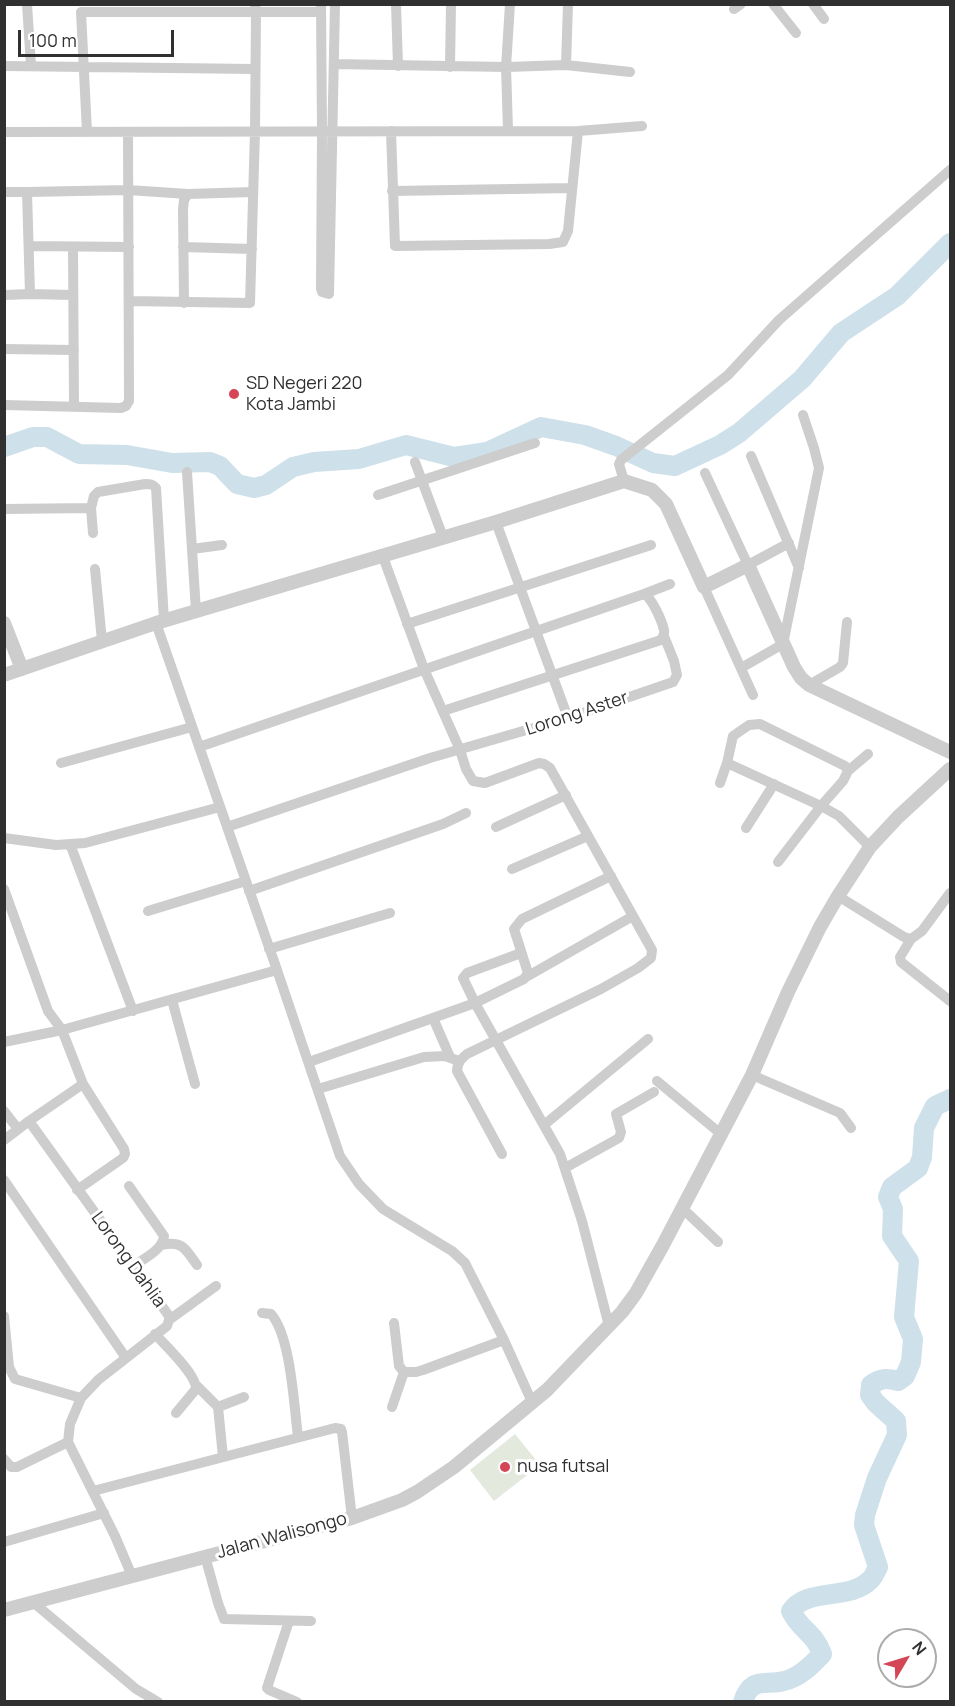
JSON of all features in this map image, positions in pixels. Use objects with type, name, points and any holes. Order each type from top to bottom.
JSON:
[{"type":"street","points":[[27,4],[31,66]]},
{"type":"street","points":[[87,132],[81,8],[321,8],[321,84],[327,131],[329,294],[321,289],[327,131],[334,83],[335,4]]},
{"type":"street","points":[[396,4],[398,66]]},
{"type":"street","points":[[450,67],[451,4]]},
{"type":"street","points":[[508,130],[506,67],[510,4]]},
{"type":"street","points":[[566,64],[568,4]]},
{"type":"street","points":[[772,4],[796,33]]},
{"type":"street","points":[[813,4],[824,19]]},
{"type":"street","points":[[129,301],[250,303],[255,131],[255,8]]},
{"type":"street","points":[[334,64],[450,67],[566,64],[630,72]]},
{"type":"street","points":[[4,66],[255,69]]},
{"type":"street","points":[[321,84],[334,83]]},
{"type":"street","points":[[4,132],[578,131],[642,126]]},
{"type":"street","points":[[391,131],[395,246],[561,243],[568,231],[578,131]]},
{"type":"street","points":[[4,405],[121,408],[129,402],[128,132]]},
{"type":"street","points":[[624,480],[619,464],[623,458],[728,375],[779,320],[951,170]]},
{"type":"street","points":[[392,191],[573,188]]},
{"type":"street","points":[[4,192],[128,190],[188,194],[253,192]]},
{"type":"street","points":[[27,192],[30,294]]},
{"type":"street","points":[[184,303],[183,204],[188,194]]},
{"type":"street","points":[[30,246],[129,248]]},
{"type":"street","points":[[73,247],[74,406]]},
{"type":"street","points":[[183,247],[252,249]]},
{"type":"street","points":[[4,295],[73,295]]},
{"type":"street","points":[[4,349],[74,350]]},
{"type":"street","points":[[741,668],[783,644],[819,468],[803,415]]},
{"type":"street","points":[[378,495],[535,442]]},
{"type":"street","points":[[751,456],[799,568]]},
{"type":"street","points":[[415,462],[443,537]]},
{"type":"street","points":[[187,472],[196,611]]},
{"type":"street","points":[[705,473],[783,644],[801,678],[809,685],[951,752]]},
{"type":"street","points":[[4,675],[160,622],[382,554],[496,522],[624,480],[652,490],[666,504],[753,695]]},
{"type":"street","points":[[93,533],[91,508],[94,496],[101,490],[145,484],[151,484],[156,488],[160,622],[192,727],[340,1155],[358,1184],[384,1209],[459,1257],[469,1270],[532,1402]]},
{"type":"street","points":[[4,508],[91,508]]},
{"type":"street","points":[[496,522],[568,718]]},
{"type":"street","points":[[704,588],[789,543]]},
{"type":"street","points":[[192,549],[222,545]]},
{"type":"street","points":[[407,624],[651,545]]},
{"type":"street","points":[[318,1089],[424,1057],[439,1056],[455,1059],[601,989],[638,968],[651,958],[652,950],[550,768],[539,763],[485,783],[473,781],[424,669],[382,554]]},
{"type":"street","points":[[95,569],[102,641]]},
{"type":"street","points":[[199,747],[670,584]]},
{"type":"street","points":[[443,711],[661,640],[664,630],[651,600],[644,594]]},
{"type":"street","points":[[809,685],[843,663],[848,622]]},
{"type":"street","points":[[4,623],[22,669]]},
{"type":"street","name":"Lorong Aster","points":[[227,827],[430,758],[568,718],[673,682],[677,675],[664,636]]},
{"type":"street","points":[[720,783],[733,736],[748,725],[760,724],[844,766],[848,771]]},
{"type":"street","points":[[61,763],[192,727]]},
{"type":"street","points":[[778,862],[848,771],[868,754]]},
{"type":"street","points":[[727,763],[839,816],[870,848]]},
{"type":"street","name":"Jalan Walisongo","points":[[4,1610],[352,1518],[385,1507],[417,1492],[454,1467],[532,1402],[560,1377],[609,1326],[636,1293],[752,1075],[788,992],[838,896],[870,848],[898,817],[951,769]]},
{"type":"street","points":[[746,828],[774,784]]},
{"type":"street","points":[[496,827],[566,795]]},
{"type":"street","points":[[4,838],[56,845],[85,843],[220,807]]},
{"type":"street","points":[[148,911],[248,886],[443,824],[466,813]]},
{"type":"street","points":[[512,869],[588,836]]},
{"type":"street","points":[[70,844],[133,1011]]},
{"type":"street","points":[[528,976],[514,928],[517,923],[610,876]]},
{"type":"street","points":[[4,889],[48,1011],[62,1030],[84,1084],[124,1149],[123,1158],[77,1190]]},
{"type":"street","points":[[951,893],[922,931],[911,939],[900,957],[901,962],[951,1001]]},
{"type":"street","points":[[838,896],[904,937],[911,939]]},
{"type":"street","points":[[269,949],[390,913]]},
{"type":"street","points":[[309,1062],[475,1003],[519,982],[633,916]]},
{"type":"street","points":[[521,952],[464,976],[464,980],[560,1154],[582,1221],[609,1326]]},
{"type":"street","points":[[4,1042],[62,1030],[277,970]]},
{"type":"street","points":[[172,1000],[195,1084]]},
{"type":"street","points":[[433,1018],[455,1059],[457,1071],[502,1154]]},
{"type":"street","points":[[544,1125],[648,1039]]},
{"type":"street","points":[[752,1075],[840,1113],[851,1128]]},
{"type":"street","points":[[4,1140],[84,1084]]},
{"type":"street","points":[[565,1168],[619,1138],[621,1134],[615,1117],[617,1113],[656,1087],[721,1134]]},
{"type":"street","points":[[4,1111],[18,1129]]},
{"type":"street","name":"Lorong Dahlia","points":[[29,1121],[167,1313],[169,1320],[167,1326],[98,1380],[81,1398],[70,1424],[68,1442]]},
{"type":"street","points":[[4,1180],[8,1193],[126,1359]]},
{"type":"street","points":[[129,1186],[164,1236],[162,1245]]},
{"type":"street","points":[[682,1208],[718,1242]]},
{"type":"street","points":[[132,1267],[162,1245],[172,1242],[182,1246],[197,1265]]},
{"type":"street","points":[[169,1320],[216,1286]]},
{"type":"street","points":[[262,1313],[271,1314],[278,1324],[288,1357],[298,1437]]},
{"type":"street","points":[[4,1316],[9,1367],[14,1377],[81,1398]]},
{"type":"street","points":[[394,1323],[399,1366],[404,1372]]},
{"type":"street","points":[[156,1334],[183,1365],[197,1386],[218,1407],[223,1457]]},
{"type":"street","points":[[404,1372],[423,1370],[504,1340]]},
{"type":"street","points":[[392,1407],[404,1372]]},
{"type":"street","points":[[176,1413],[197,1386]]},
{"type":"street","points":[[218,1407],[244,1397]]},
{"type":"street","points":[[93,1491],[335,1428],[341,1429],[352,1518]]},
{"type":"street","points":[[4,1460],[11,1467],[17,1467],[68,1442],[104,1512],[132,1576]]},
{"type":"street","points":[[4,1542],[104,1512]]},
{"type":"street","points":[[205,1557],[224,1619],[311,1621]]},
{"type":"street","points":[[34,1603],[136,1689],[158,1701]]},
{"type":"street","points":[[289,1621],[267,1688],[292,1701]]},
{"type":"shaded area","name":"nusa futsal","points":[[515,1434],[540,1465],[494,1501],[470,1470]]},
{"type":"waterway","points":[[4,447],[33,437],[47,437],[79,454],[127,455],[172,463],[210,462],[220,466],[237,484],[254,488],[266,485],[293,467],[314,462],[359,459],[406,445],[454,457],[487,452],[541,427],[585,435],[653,463],[675,466],[720,445],[739,433],[802,379],[841,333],[897,296],[950,243]]},
{"type":"waterway","points":[[743,1702],[746,1694],[754,1685],[784,1681],[795,1677],[810,1667],[822,1654],[815,1641],[791,1611],[807,1599],[862,1586],[871,1579],[878,1567],[864,1525],[865,1515],[877,1478],[897,1435],[896,1421],[870,1395],[871,1385],[884,1379],[898,1381],[905,1376],[911,1362],[913,1339],[904,1317],[909,1261],[892,1236],[893,1209],[888,1197],[892,1187],[918,1168],[922,1157],[924,1128],[935,1106],[950,1099]]},
{"type":"place","name":"SD Negeri 220 Kota Jambi","points":[[234,394]]},
{"type":"place","name":"nusa futsal","points":[[505,1467]]}]
